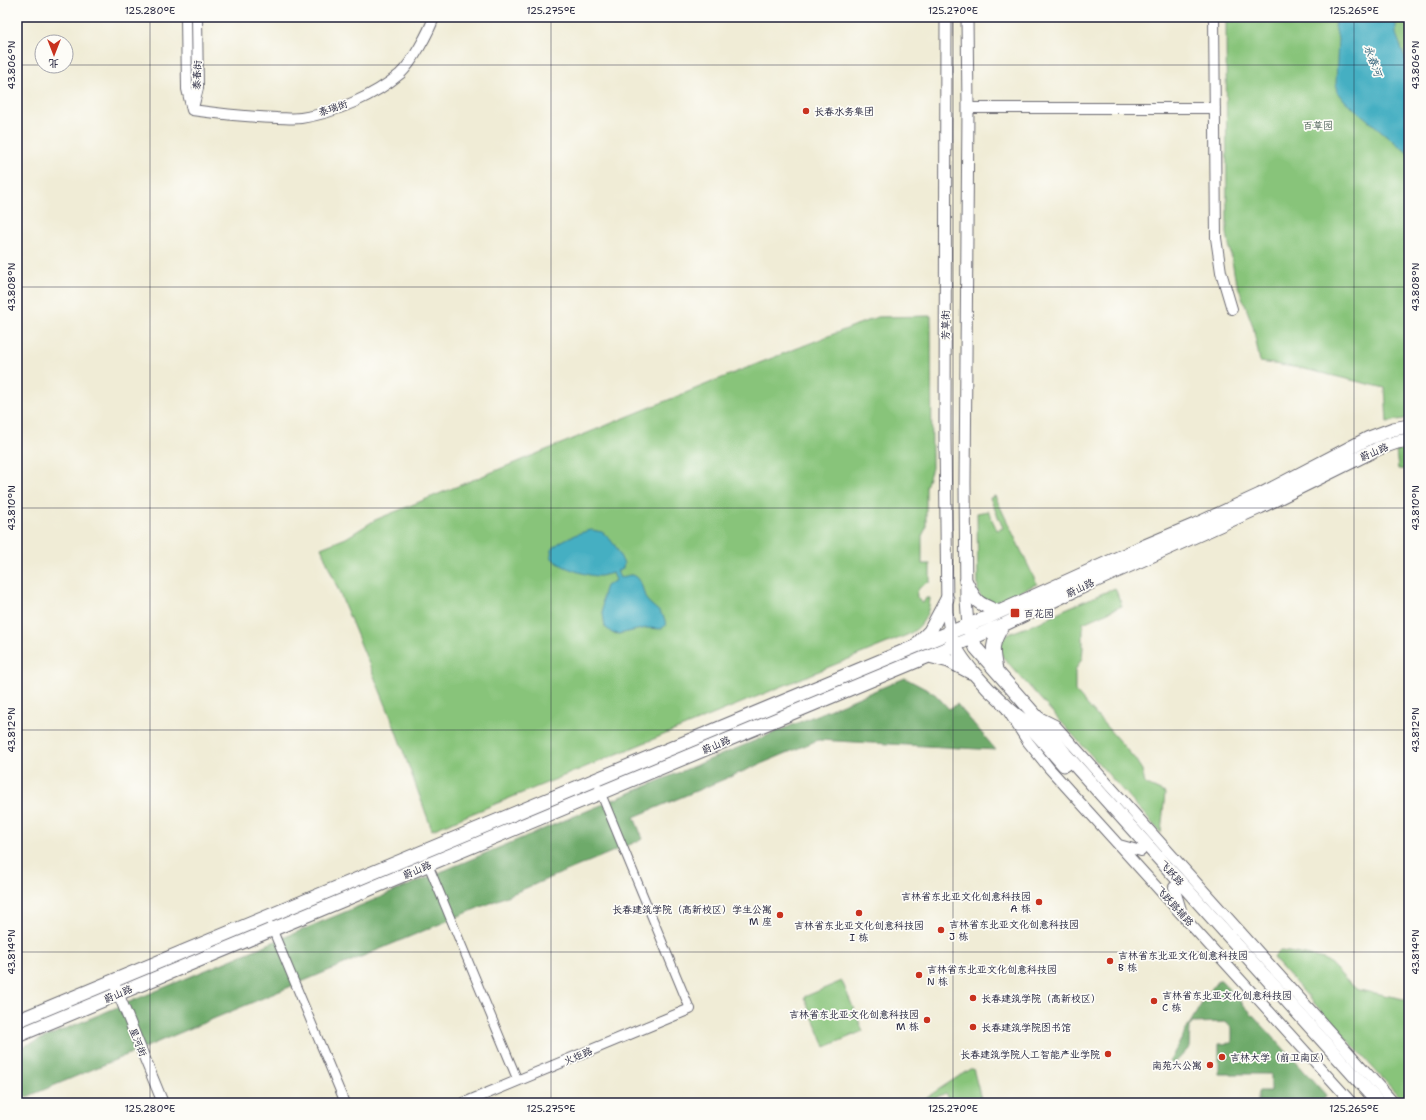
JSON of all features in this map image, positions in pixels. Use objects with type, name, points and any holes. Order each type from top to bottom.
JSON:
[{"type":"main road","name":"芳草街","points":[[946,17],[946,469],[947,612],[950,632]]},
{"type":"main road","points":[[967,17],[968,108],[965,469],[968,625]]},
{"type":"main road","name":"蔚山路","points":[[17,1021],[999,612],[1260,495],[1368,438],[1393,429],[1409,426]]},
{"type":"main road","name":"蔚山路","points":[[17,1036],[954,646],[1260,507],[1377,449],[1397,442],[1409,440]]},
{"type":"main road","points":[[946,469],[965,469]]},
{"type":"main road","points":[[966,582],[976,601],[999,612]]},
{"type":"main road","points":[[914,647],[930,632],[947,599]]},
{"type":"main road","name":"飞跃路","points":[[968,625],[976,648],[1036,716],[1070,760],[1379,1103]]},
{"type":"main road","points":[[996,670],[992,651],[996,635],[1002,625]]},
{"type":"main road","points":[[950,632],[954,646]]},
{"type":"main road","name":"飞跃路","points":[[954,646],[977,676],[1004,704],[1025,722],[1367,1103]]},
{"type":"main road","points":[[929,656],[950,661],[977,676]]},
{"type":"street","name":"泰春街","points":[[186,17],[187,89],[192,110]]},
{"type":"street","name":"泰春街","points":[[192,110],[198,88],[197,17]]},
{"type":"street","name":"泰瑞街","points":[[192,110],[249,117],[301,118],[337,109],[375,92],[401,73],[420,48],[434,17]]},
{"type":"street","points":[[1214,17],[1216,238],[1221,272],[1232,308]]},
{"type":"street","points":[[968,108],[1215,108]]},
{"type":"street","name":"飞跃路辅路","points":[[1004,704],[1037,754],[1352,1103]]},
{"type":"street","points":[[1036,716],[1055,725],[1394,1103]]},
{"type":"street","points":[[595,780],[690,1009]]},
{"type":"street","points":[[1119,845],[1141,851]]},
{"type":"street","points":[[423,852],[518,1081]]},
{"type":"street","points":[[1174,887],[1182,914]]},
{"type":"street","points":[[267,916],[345,1103]]},
{"type":"street","name":"星河街","points":[[112,981],[163,1103]]},
{"type":"street","name":"火炬路","points":[[464,1103],[690,1009]]},
{"type":"green space","name":"百草园","points":[[1226,17],[1409,17],[1409,418],[1387,422],[1385,388],[1300,368],[1260,362],[1253,326],[1235,278],[1227,233]]},
{"type":"green space","points":[[931,316],[932,468],[926,487],[926,528],[922,536],[922,564],[930,564],[930,582],[920,587],[917,591],[917,597],[921,603],[923,603],[926,598],[930,598],[928,610],[921,625],[907,635],[432,830],[390,715],[321,548],[346,538],[375,520],[739,371],[877,317]]},
{"type":"green space","points":[[1409,449],[1409,470],[1398,469],[1396,451]]},
{"type":"green space","points":[[995,496],[1037,584],[993,603],[983,600],[978,592],[977,513],[988,511],[997,530],[1003,528],[990,498]]},
{"type":"green space","points":[[1115,588],[1122,606],[1083,623],[1082,658],[1075,671],[1075,691],[1135,759],[1142,770],[1145,784],[1165,793],[1161,833],[1001,655],[1000,646],[1003,638],[1011,633],[1040,622],[1063,610]]},
{"type":"green space","points":[[905,678],[935,694],[949,709],[957,704],[996,750],[818,740],[634,817],[643,839],[17,1101],[17,1049]]},
{"type":"green space","points":[[1280,951],[1326,960],[1350,984],[1359,990],[1409,1000],[1409,1103],[1405,1103],[1273,958]]},
{"type":"green space","points":[[1218,980],[1221,980],[1326,1095],[1320,1103],[1258,1103],[1258,1091],[1271,1091],[1271,1074],[1219,1074],[1219,1044],[1232,1043],[1232,1028],[1227,1022],[1192,1023],[1190,1027],[1189,1048],[1173,1065],[1170,1061],[1181,1040],[1198,1009]]},
{"type":"green space","points":[[842,981],[863,1031],[825,1047],[804,997]]},
{"type":"green space","points":[[970,1069],[973,1069],[982,1103],[951,1103],[946,1093],[931,1100],[932,1103],[918,1103]]},
{"type":"water","name":"永春河","points":[[1333,17],[1396,17],[1396,34],[1409,68],[1409,154],[1345,101],[1338,92],[1336,83],[1338,39]]},
{"type":"water","points":[[592,530],[602,532],[616,547],[624,564],[623,568],[617,571],[620,578],[632,575],[639,580],[646,599],[664,618],[665,626],[661,629],[646,628],[619,634],[612,633],[605,627],[603,601],[606,586],[616,580],[613,573],[596,576],[582,573],[561,565],[552,558],[551,553],[559,543],[573,536]]},
{"type":"place","name":"长春水务集团","points":[[806,111]]},
{"type":"place","name":"百花园","points":[[1015,613]]},
{"type":"place","name":"吉林省东北亚文化创意科技园 A 栋","points":[[1039,902]]},
{"type":"place","name":"吉林省东北亚文化创意科技园 I 栋","points":[[859,913]]},
{"type":"place","name":"长春建筑学院（高新校区）学生公寓 M 座","points":[[780,915]]},
{"type":"place","name":"吉林省东北亚文化创意科技园 J 栋","points":[[941,930]]},
{"type":"place","name":"吉林省东北亚文化创意科技园 B 栋","points":[[1110,961]]},
{"type":"place","name":"吉林省东北亚文化创意科技园 N 栋","points":[[919,975]]},
{"type":"place","name":"长春建筑学院（高新校区）","points":[[973,998]]},
{"type":"place","name":"吉林省东北亚文化创意科技园 C 栋","points":[[1154,1001]]},
{"type":"place","name":"吉林省东北亚文化创意科技园 M 栋","points":[[927,1020]]},
{"type":"place","name":"长春建筑学院图书馆","points":[[973,1027]]},
{"type":"place","name":"长春建筑学院人工智能产业学院","points":[[1108,1054]]},
{"type":"place","name":"吉林大学（前卫南区）","points":[[1222,1057]]},
{"type":"place","name":"南苑六公寓","points":[[1210,1065]]}]
